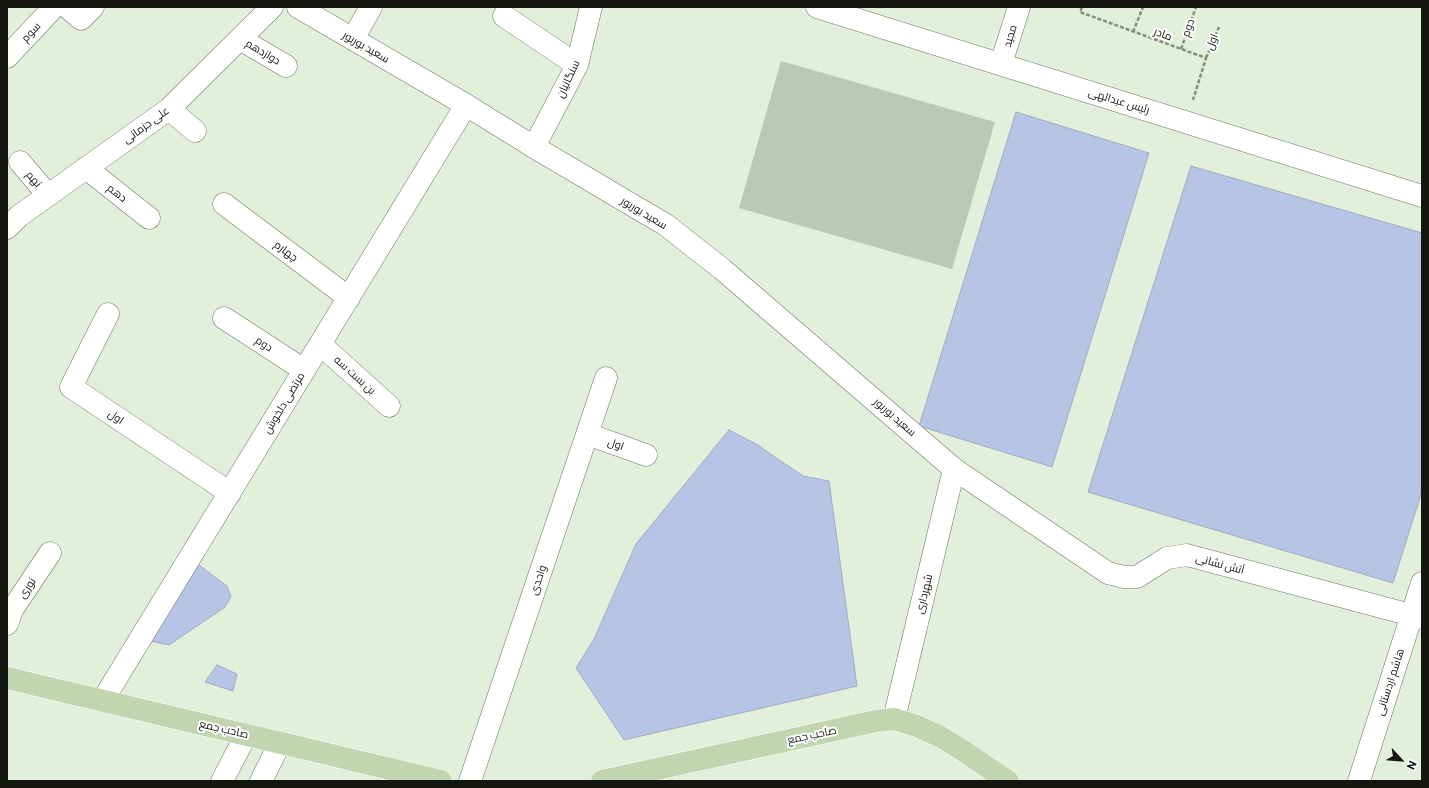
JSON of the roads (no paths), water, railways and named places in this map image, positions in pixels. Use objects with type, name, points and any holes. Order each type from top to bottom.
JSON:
[{"type":"main road","name":"صاحب جمع","points":[[7,678],[441,781]]},
{"type":"main road","name":"صاحب جمع","points":[[602,781],[876,721],[894,719],[917,726],[941,737],[1008,781]]},
{"type":"street","name":"سوم","points":[[7,57],[54,7]]},
{"type":"street","points":[[67,7],[81,19],[93,7]]},
{"type":"street","name":"علی جزمانی","points":[[11,216],[48,195],[169,109],[272,7]]},
{"type":"street","name":"سعید بوربور","points":[[298,7],[466,105],[666,225],[722,269],[954,469]]},
{"type":"street","points":[[352,39],[371,7]]},
{"type":"street","name":"سنگانیان","points":[[534,147],[577,65],[591,7]]},
{"type":"street","name":"مجید","points":[[1001,64],[1019,7]]},
{"type":"street","name":"رئیس عبدالهی","points":[[821,8],[1422,196]]},
{"type":"street","points":[[504,16],[577,65]]},
{"type":"street","name":"دوازدهم","points":[[240,39],[286,66]]},
{"type":"street","name":"مرتضی دلخوش","points":[[103,700],[466,105]]},
{"type":"street","points":[[169,109],[194,130]]},
{"type":"street","name":"نهم","points":[[20,162],[48,195]]},
{"type":"street","name":"دهم","points":[[86,168],[149,218]]},
{"type":"street","name":"چهارم","points":[[224,204],[349,298]]},
{"type":"street","name":"اول","points":[[108,314],[71,387],[230,493]]},
{"type":"street","name":"دوم","points":[[224,318],[304,370]]},
{"type":"street","name":"بن بست سه","points":[[320,344],[389,406]]},
{"type":"street","name":"واحدی","points":[[470,781],[606,378]]},
{"type":"street","name":"اول","points":[[587,434],[646,455]]},
{"type":"street","name":"آتش نشانی","points":[[954,469],[1108,573],[1124,577],[1138,577],[1167,558],[1187,556],[1417,617]]},
{"type":"street","name":"شهرداری","points":[[894,719],[954,469]]},
{"type":"street","name":"نوری","points":[[7,624],[12,610],[50,553]]},
{"type":"street","name":"هاشم اردستانی","points":[[1359,781],[1417,617],[1422,584]]},
{"type":"street","points":[[222,781],[246,735]]},
{"type":"street","points":[[261,781],[280,743]]}]
